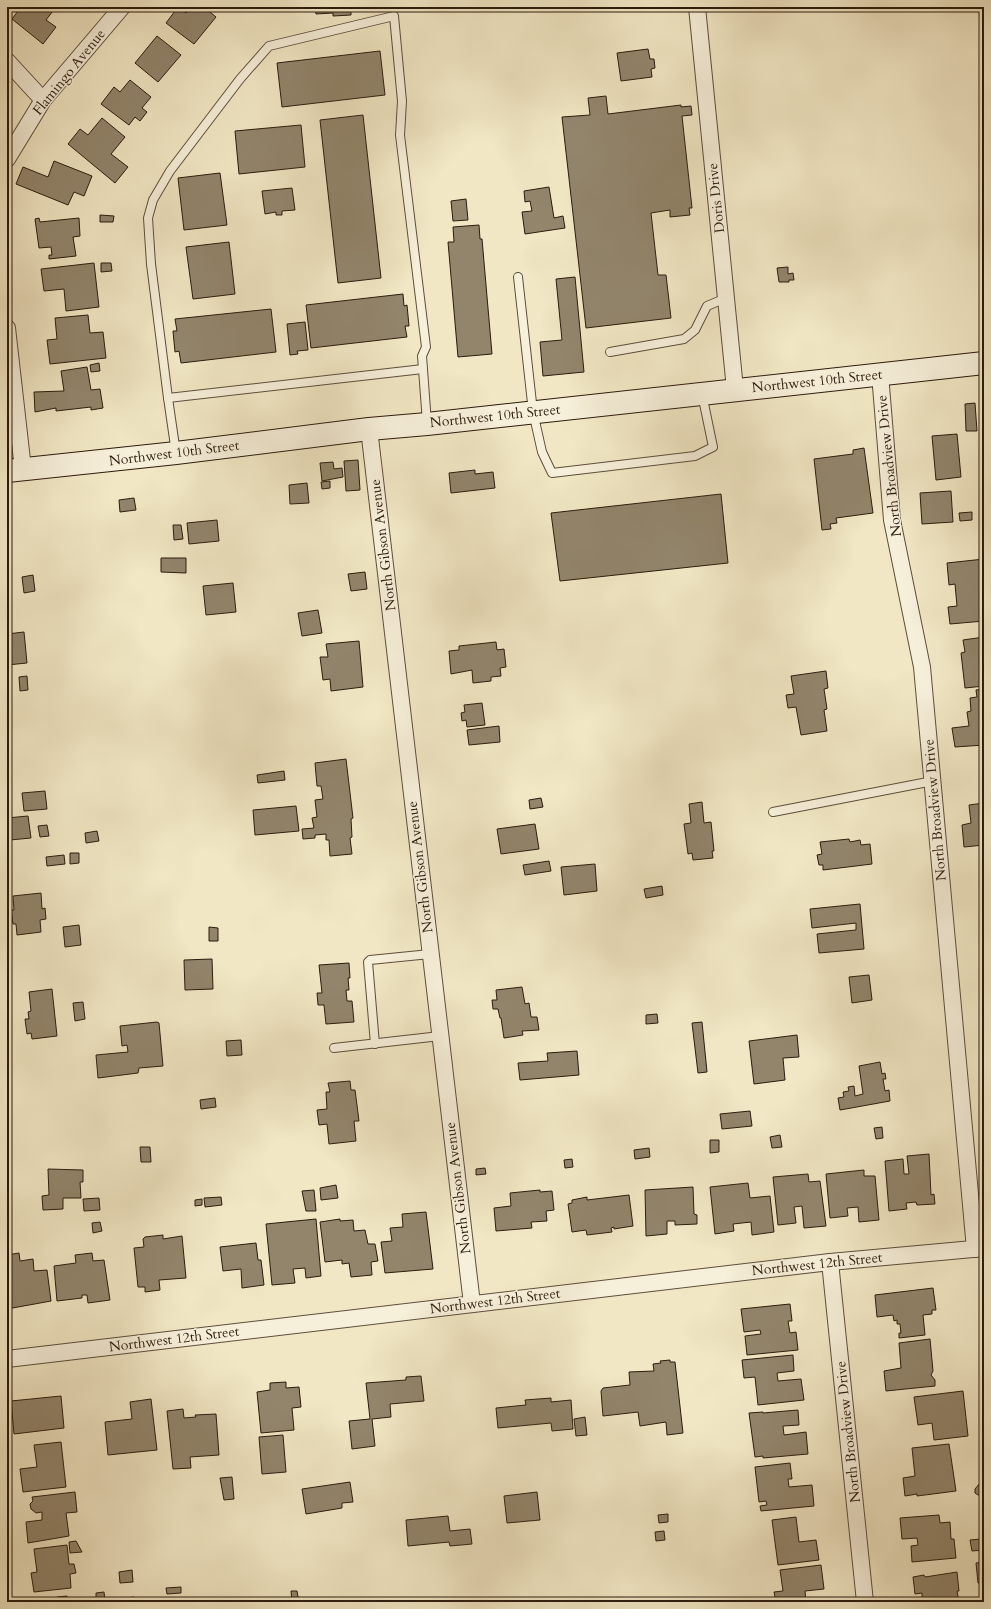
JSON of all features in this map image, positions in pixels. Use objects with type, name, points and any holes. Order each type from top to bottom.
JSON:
[{"type":"main road","name":"Northwest 10th Street","points":[[15,470],[176,453],[369,429],[427,424],[735,389],[984,363]]},
{"type":"street","name":"Flamingo Avenue","points":[[7,159],[43,100],[122,7]]},
{"type":"street","name":"Doris Drive","points":[[697,7],[735,389]]},
{"type":"street","points":[[7,61],[43,100]]},
{"type":"street","points":[[7,328],[15,470]]},
{"type":"street","name":"North Broadview Drive","points":[[880,374],[892,520],[922,667],[979,1248]]},
{"type":"street","name":"North Gibson Avenue","points":[[369,429],[472,1304]]},
{"type":"street","name":"Northwest 12th Street","points":[[7,1359],[830,1262],[979,1248]]},
{"type":"street","name":"North Broadview Drive","points":[[830,1262],[865,1602]]},
{"type":"lane","points":[[176,453],[151,264],[148,218],[153,200],[170,171],[240,79],[269,46],[394,16],[402,101],[400,135],[426,347],[422,356],[427,424]]},
{"type":"lane","points":[[518,277],[533,412],[542,452],[552,473],[695,456],[713,447],[702,393]]},
{"type":"lane","points":[[610,352],[684,339],[695,330],[707,306],[726,298]]},
{"type":"lane","points":[[168,398],[423,369]]},
{"type":"lane","points":[[773,812],[933,781]]},
{"type":"lane","points":[[375,1044],[368,962],[370,960],[430,954]]},
{"type":"lane","points":[[334,1048],[440,1036]]},
{"type":"building","points":[[21,7],[56,7],[46,20],[56,27],[43,44],[12,19]]},
{"type":"building","points":[[178,7],[186,13],[191,7],[204,7],[216,17],[194,44],[166,23]]},
{"type":"building","points":[[315,7],[366,7],[367,9],[351,11],[351,15],[333,16],[333,13],[316,14]]},
{"type":"building","points":[[559,7],[575,7],[575,8],[559,9]]},
{"type":"building","points":[[157,36],[181,55],[158,82],[135,63]]},
{"type":"building","points":[[648,49],[650,59],[654,59],[655,68],[651,69],[652,77],[621,81],[617,53]]},
{"type":"building","points":[[380,51],[385,95],[282,107],[277,63]]},
{"type":"building","points":[[130,80],[151,97],[142,108],[147,112],[140,121],[135,117],[129,125],[101,104],[114,87],[120,92]]},
{"type":"building","points":[[606,96],[608,114],[681,105],[681,107],[691,106],[692,115],[682,116],[692,208],[689,208],[690,215],[670,217],[670,210],[651,213],[658,275],[666,275],[671,318],[586,328],[562,117],[590,115],[588,98]]},
{"type":"building","points":[[363,115],[381,278],[338,283],[320,120]]},
{"type":"building","points":[[102,118],[125,137],[111,154],[128,167],[115,183],[68,144],[80,129],[88,135]]},
{"type":"building","points":[[301,125],[305,167],[239,174],[235,131]]},
{"type":"building","points":[[54,161],[92,176],[84,196],[74,192],[68,205],[16,184],[23,167],[48,177]]},
{"type":"building","points":[[220,173],[227,225],[184,230],[178,178]]},
{"type":"building","points":[[549,187],[554,218],[563,216],[565,228],[525,234],[522,212],[532,211],[530,201],[525,202],[524,191]]},
{"type":"building","points":[[292,188],[295,210],[282,211],[282,215],[276,215],[276,212],[265,214],[262,191]]},
{"type":"building","points":[[466,199],[468,220],[453,221],[451,201]]},
{"type":"building","points":[[100,215],[114,216],[113,222],[100,222]]},
{"type":"building","points":[[39,218],[40,222],[79,218],[80,236],[73,237],[76,256],[49,259],[49,255],[52,255],[51,247],[39,248],[35,219]]},
{"type":"building","points":[[479,225],[480,239],[482,239],[492,354],[458,357],[448,242],[454,242],[453,227]]},
{"type":"building","points":[[229,242],[235,294],[193,299],[186,247]]},
{"type":"building","points":[[94,263],[99,307],[66,311],[64,289],[44,291],[41,269]]},
{"type":"building","points":[[101,263],[111,263],[112,271],[101,272]]},
{"type":"building","points":[[788,267],[788,274],[793,273],[794,280],[789,280],[789,282],[779,282],[777,268]]},
{"type":"building","points":[[575,277],[584,372],[543,376],[540,342],[562,340],[556,279]]},
{"type":"building","points":[[403,294],[404,306],[407,305],[409,326],[405,326],[407,337],[311,348],[306,305]]},
{"type":"building","points":[[271,309],[276,352],[181,363],[179,351],[175,352],[173,331],[177,331],[175,319]]},
{"type":"building","points":[[88,315],[90,333],[103,332],[106,358],[50,364],[47,340],[57,339],[55,318]]},
{"type":"building","points":[[305,322],[308,350],[297,351],[298,354],[290,355],[287,324]]},
{"type":"building","points":[[99,363],[100,371],[91,372],[90,365]]},
{"type":"building","points":[[87,367],[91,390],[100,389],[103,408],[91,410],[91,407],[56,411],[56,408],[35,412],[34,392],[64,391],[61,371]]},
{"type":"building","points":[[975,403],[977,431],[966,431],[965,404]]},
{"type":"building","points":[[957,434],[961,477],[936,480],[932,436]]},
{"type":"building","points":[[864,448],[873,513],[836,518],[837,523],[830,524],[831,529],[822,530],[814,459],[853,454],[853,450]]},
{"type":"building","points":[[358,460],[360,490],[346,491],[344,461]]},
{"type":"building","points":[[333,462],[334,469],[342,468],[343,477],[322,481],[320,463]]},
{"type":"building","points":[[475,470],[475,474],[493,472],[495,488],[451,493],[449,473]]},
{"type":"building","points":[[330,481],[330,488],[322,489],[321,482]]},
{"type":"building","points":[[307,483],[309,503],[290,504],[289,485]]},
{"type":"building","points":[[951,491],[953,522],[922,524],[920,493]]},
{"type":"building","points":[[721,494],[728,563],[560,581],[551,513]]},
{"type":"building","points":[[134,498],[136,510],[120,512],[119,500]]},
{"type":"building","points":[[972,512],[972,520],[960,521],[959,513]]},
{"type":"building","points":[[217,520],[219,541],[189,544],[187,523]]},
{"type":"building","points":[[173,525],[181,525],[183,539],[174,540]]},
{"type":"building","points":[[161,558],[186,558],[186,573],[161,572]]},
{"type":"building","points":[[984,559],[984,621],[950,624],[948,607],[957,606],[955,584],[949,585],[947,563]]},
{"type":"building","points":[[365,572],[367,589],[351,591],[348,574]]},
{"type":"building","points":[[33,575],[35,591],[24,593],[22,577]]},
{"type":"building","points":[[233,583],[236,612],[206,615],[203,586]]},
{"type":"building","points":[[318,610],[322,633],[302,636],[298,613]]},
{"type":"building","points":[[24,632],[27,663],[7,665],[7,634]]},
{"type":"building","points":[[984,637],[984,686],[965,688],[961,653],[965,652],[963,640]]},
{"type":"building","points":[[359,641],[363,687],[331,691],[330,679],[323,680],[320,657],[328,657],[326,644]]},
{"type":"building","points":[[496,642],[497,650],[504,649],[506,667],[500,668],[501,676],[491,677],[491,681],[473,683],[472,670],[451,674],[449,651],[459,650],[459,646]]},
{"type":"building","points":[[826,671],[828,688],[824,689],[827,709],[824,710],[827,731],[801,735],[796,707],[788,708],[786,695],[794,694],[791,676]]},
{"type":"building","points":[[27,676],[28,690],[20,691],[19,677]]},
{"type":"building","points":[[984,689],[984,745],[955,747],[952,728],[969,726],[967,712],[971,711],[970,698],[977,697],[976,690]]},
{"type":"building","points":[[482,703],[485,725],[467,727],[466,720],[462,721],[461,713],[465,712],[464,705]]},
{"type":"building","points":[[7,708],[10,738],[7,739]]},
{"type":"building","points":[[499,726],[500,742],[469,745],[467,730]]},
{"type":"building","points":[[346,759],[353,818],[351,819],[352,837],[350,838],[352,854],[330,856],[329,840],[326,840],[326,834],[315,835],[315,838],[303,839],[302,829],[314,828],[312,818],[317,817],[315,800],[323,799],[321,786],[317,786],[315,763]]},
{"type":"building","points":[[284,771],[285,780],[258,783],[257,775]]},
{"type":"building","points":[[45,791],[47,809],[24,811],[22,793]]},
{"type":"building","points":[[541,798],[543,807],[530,809],[529,800]]},
{"type":"building","points":[[702,802],[704,823],[711,822],[714,851],[712,851],[713,858],[693,860],[692,853],[688,854],[684,824],[691,823],[689,804]]},
{"type":"building","points":[[984,803],[984,845],[964,847],[962,825],[971,823],[969,805]]},
{"type":"building","points":[[296,806],[299,831],[255,835],[253,810]]},
{"type":"building","points":[[28,816],[31,838],[10,840],[11,849],[7,849],[7,818]]},
{"type":"building","points":[[535,824],[539,849],[501,854],[497,829]]},
{"type":"building","points":[[47,825],[49,836],[40,837],[38,826]]},
{"type":"building","points":[[97,831],[99,841],[86,843],[85,833]]},
{"type":"building","points":[[849,839],[850,842],[860,840],[861,845],[870,844],[872,864],[823,870],[823,865],[819,865],[817,855],[822,854],[820,842]]},
{"type":"building","points":[[70,853],[79,853],[79,863],[70,864]]},
{"type":"building","points":[[64,855],[65,864],[47,866],[46,857]]},
{"type":"building","points":[[549,861],[551,871],[525,875],[523,865]]},
{"type":"building","points":[[595,864],[597,891],[564,895],[561,867]]},
{"type":"building","points":[[662,886],[663,895],[646,898],[644,889]]},
{"type":"building","points":[[41,893],[42,909],[45,908],[46,919],[40,920],[41,932],[17,935],[16,924],[13,924],[11,910],[14,910],[13,896]]},
{"type":"building","points":[[860,904],[864,949],[819,953],[817,934],[856,930],[856,923],[812,928],[810,909]]},
{"type":"building","points":[[79,925],[81,945],[65,947],[63,927]]},
{"type":"building","points":[[209,927],[218,928],[218,941],[209,941]]},
{"type":"building","points":[[212,959],[213,989],[185,990],[184,960]]},
{"type":"building","points":[[349,963],[349,990],[346,990],[347,1001],[352,1001],[354,1022],[326,1024],[324,1005],[318,1005],[317,993],[322,993],[319,965]]},
{"type":"building","points":[[869,975],[872,1000],[852,1003],[849,977]]},
{"type":"building","points":[[522,987],[525,1004],[529,1003],[531,1017],[537,1017],[539,1030],[522,1031],[523,1035],[504,1038],[501,1018],[498,1009],[493,1009],[492,1000],[497,1000],[496,990]]},
{"type":"building","points":[[52,989],[57,1036],[32,1039],[31,1033],[27,1034],[25,1019],[29,1019],[28,1012],[31,1011],[29,992]]},
{"type":"building","points":[[83,1002],[85,1019],[75,1021],[73,1003]]},
{"type":"building","points":[[657,1014],[658,1023],[646,1024],[646,1015]]},
{"type":"building","points":[[702,1022],[707,1072],[698,1073],[692,1023]]},
{"type":"building","points":[[159,1023],[163,1066],[139,1068],[138,1073],[98,1078],[96,1055],[128,1052],[127,1045],[122,1046],[120,1026]]},
{"type":"building","points":[[797,1035],[799,1057],[783,1058],[785,1080],[754,1084],[749,1041]]},
{"type":"building","points":[[241,1040],[242,1055],[227,1056],[226,1041]]},
{"type":"building","points":[[577,1051],[579,1075],[520,1080],[518,1063],[548,1061],[547,1053]]},
{"type":"building","points":[[880,1062],[882,1074],[885,1073],[886,1079],[883,1079],[885,1091],[889,1090],[890,1101],[840,1110],[838,1098],[844,1097],[843,1092],[849,1091],[848,1087],[854,1086],[855,1096],[863,1094],[859,1066]]},
{"type":"building","points":[[350,1081],[351,1090],[355,1090],[359,1121],[354,1121],[356,1141],[329,1144],[327,1124],[319,1125],[317,1110],[327,1109],[326,1092],[330,1092],[328,1083]]},
{"type":"building","points":[[215,1098],[216,1107],[201,1109],[200,1100]]},
{"type":"building","points":[[750,1111],[752,1126],[722,1129],[720,1114]]},
{"type":"building","points":[[882,1127],[883,1138],[876,1139],[874,1128]]},
{"type":"building","points":[[780,1135],[782,1147],[772,1148],[770,1137]]},
{"type":"building","points":[[710,1140],[719,1140],[719,1152],[710,1153]]},
{"type":"building","points":[[140,1147],[150,1147],[151,1162],[141,1162]]},
{"type":"building","points":[[649,1148],[650,1157],[635,1159],[634,1150]]},
{"type":"building","points":[[929,1154],[931,1195],[934,1194],[935,1204],[917,1205],[916,1202],[906,1203],[907,1209],[889,1211],[885,1161],[903,1159],[904,1174],[909,1174],[907,1156]]},
{"type":"building","points":[[572,1159],[573,1167],[565,1168],[564,1160]]},
{"type":"building","points":[[485,1168],[486,1174],[476,1175],[476,1169]]},
{"type":"building","points":[[48,1169],[83,1170],[83,1182],[80,1182],[81,1198],[63,1198],[63,1209],[43,1210],[42,1196],[49,1195]]},
{"type":"building","points":[[864,1170],[864,1176],[875,1176],[879,1220],[859,1222],[858,1207],[847,1208],[848,1216],[830,1218],[826,1174]]},
{"type":"building","points":[[808,1174],[809,1182],[820,1181],[826,1226],[804,1228],[802,1206],[794,1207],[796,1223],[778,1225],[773,1177]]},
{"type":"building","points":[[748,1183],[750,1198],[770,1196],[774,1232],[752,1235],[751,1222],[733,1224],[734,1231],[715,1234],[710,1187]]},
{"type":"building","points":[[336,1185],[338,1198],[321,1200],[320,1188]]},
{"type":"building","points":[[693,1187],[694,1214],[697,1215],[697,1224],[675,1225],[675,1221],[667,1221],[667,1234],[646,1236],[645,1190]]},
{"type":"building","points":[[314,1190],[316,1211],[306,1211],[302,1191]]},
{"type":"building","points":[[540,1190],[540,1192],[552,1191],[554,1210],[546,1211],[547,1221],[531,1222],[532,1228],[496,1231],[494,1208],[511,1206],[510,1193]]},
{"type":"building","points":[[629,1195],[633,1226],[614,1229],[614,1227],[611,1228],[612,1232],[587,1235],[586,1230],[572,1232],[568,1204],[572,1203],[572,1200],[587,1197],[587,1200]]},
{"type":"building","points":[[221,1197],[222,1205],[205,1207],[204,1198]]},
{"type":"building","points":[[99,1198],[100,1210],[84,1211],[83,1199]]},
{"type":"building","points":[[202,1199],[202,1205],[195,1206],[195,1200]]},
{"type":"building","points":[[426,1212],[433,1269],[385,1273],[381,1242],[392,1241],[390,1228],[403,1227],[402,1214]]},
{"type":"building","points":[[316,1219],[321,1276],[306,1278],[305,1268],[293,1269],[295,1283],[272,1285],[266,1224]]},
{"type":"building","points":[[340,1219],[340,1221],[353,1220],[354,1231],[365,1230],[368,1244],[375,1244],[378,1261],[371,1262],[372,1275],[351,1277],[349,1263],[342,1264],[342,1260],[325,1262],[320,1222]]},
{"type":"building","points":[[100,1222],[102,1231],[93,1233],[92,1223]]},
{"type":"building","points":[[163,1235],[163,1239],[182,1236],[186,1278],[159,1280],[160,1290],[145,1292],[145,1287],[138,1287],[134,1248],[144,1247],[143,1239],[145,1237]]},
{"type":"building","points":[[256,1243],[258,1260],[261,1260],[264,1285],[242,1288],[241,1269],[223,1271],[220,1247]]},
{"type":"building","points":[[19,1253],[20,1261],[33,1259],[34,1271],[47,1270],[51,1301],[7,1309],[7,1255]]},
{"type":"building","points":[[92,1253],[93,1261],[104,1260],[110,1300],[88,1303],[87,1295],[82,1295],[82,1298],[57,1301],[54,1266],[76,1263],[75,1255]]},
{"type":"building","points":[[933,1288],[936,1310],[932,1310],[932,1314],[923,1315],[925,1335],[899,1338],[899,1333],[901,1333],[900,1324],[897,1324],[897,1320],[894,1321],[893,1315],[877,1317],[875,1295]]},
{"type":"building","points":[[790,1304],[792,1321],[788,1321],[790,1333],[796,1332],[798,1350],[747,1355],[745,1336],[761,1334],[760,1330],[744,1332],[741,1309]]},
{"type":"building","points":[[930,1339],[933,1371],[931,1375],[935,1380],[935,1386],[886,1391],[884,1371],[901,1368],[899,1343]]},
{"type":"building","points":[[793,1355],[794,1371],[777,1373],[778,1381],[801,1379],[804,1400],[758,1405],[755,1377],[744,1378],[742,1360]]},
{"type":"building","points":[[670,1360],[670,1362],[675,1362],[683,1433],[667,1435],[666,1422],[640,1426],[638,1412],[603,1416],[601,1391],[603,1388],[630,1385],[629,1372],[654,1371],[653,1364],[661,1363],[660,1361]]},
{"type":"building","points":[[421,1376],[424,1401],[390,1404],[391,1417],[372,1419],[375,1446],[352,1449],[349,1421],[370,1419],[366,1383],[406,1380],[406,1377]]},
{"type":"building","points":[[286,1382],[286,1388],[299,1387],[301,1407],[292,1408],[294,1430],[261,1433],[257,1392],[270,1390],[270,1383]]},
{"type":"building","points":[[963,1391],[968,1436],[934,1440],[932,1423],[918,1425],[914,1397]]},
{"type":"building","points":[[61,1396],[64,1428],[14,1434],[11,1401]]},
{"type":"building","points":[[551,1398],[551,1402],[571,1400],[573,1429],[552,1431],[551,1423],[498,1428],[496,1408],[526,1405],[525,1400]]},
{"type":"building","points":[[151,1399],[157,1450],[108,1455],[105,1422],[132,1419],[130,1402]]},
{"type":"building","points":[[183,1409],[184,1418],[196,1417],[195,1415],[216,1414],[219,1455],[190,1457],[191,1468],[173,1469],[167,1411]]},
{"type":"building","points":[[798,1410],[799,1425],[783,1426],[784,1435],[806,1432],[808,1454],[763,1458],[763,1456],[755,1457],[749,1413]]},
{"type":"building","points":[[585,1417],[587,1435],[576,1436],[574,1419]]},
{"type":"building","points":[[283,1435],[286,1472],[262,1474],[259,1437]]},
{"type":"building","points":[[984,1440],[984,1454],[982,1454],[980,1441]]},
{"type":"building","points":[[61,1442],[66,1487],[23,1492],[20,1469],[37,1467],[34,1445]]},
{"type":"building","points":[[949,1444],[956,1491],[905,1496],[903,1478],[915,1476],[912,1448]]},
{"type":"building","points":[[790,1463],[792,1479],[788,1479],[789,1487],[812,1485],[814,1506],[761,1511],[760,1506],[767,1505],[766,1501],[759,1502],[755,1467]]},
{"type":"building","points":[[232,1477],[234,1499],[224,1500],[220,1478]]},
{"type":"building","points":[[350,1482],[353,1502],[342,1503],[342,1508],[306,1514],[302,1489]]},
{"type":"building","points":[[984,1482],[984,1495],[978,1495],[975,1493],[975,1489],[980,1483]]},
{"type":"building","points":[[75,1492],[77,1512],[66,1513],[69,1536],[28,1543],[26,1522],[42,1520],[42,1512],[36,1513],[31,1509],[30,1504],[33,1501],[32,1497]]},
{"type":"building","points":[[537,1492],[540,1520],[507,1523],[504,1496]]},
{"type":"building","points":[[668,1514],[668,1522],[659,1523],[658,1515]]},
{"type":"building","points":[[939,1515],[940,1523],[950,1522],[951,1539],[954,1539],[956,1558],[912,1562],[911,1546],[918,1545],[917,1538],[902,1539],[900,1518]]},
{"type":"building","points":[[448,1516],[450,1531],[470,1529],[472,1544],[450,1546],[449,1542],[408,1546],[406,1520]]},
{"type":"building","points":[[796,1517],[799,1542],[816,1540],[819,1560],[778,1565],[772,1520]]},
{"type":"building","points":[[664,1531],[665,1540],[656,1541],[655,1532]]},
{"type":"building","points":[[981,1539],[983,1550],[972,1551],[970,1540]]},
{"type":"building","points":[[76,1541],[82,1552],[70,1553],[69,1542]]},
{"type":"building","points":[[67,1545],[69,1564],[74,1564],[76,1573],[70,1574],[71,1588],[34,1592],[31,1573],[37,1572],[34,1549]]},
{"type":"building","points":[[984,1562],[984,1583],[978,1583],[976,1563]]},
{"type":"building","points":[[821,1565],[824,1589],[805,1591],[806,1602],[776,1602],[774,1592],[783,1591],[780,1570]]},
{"type":"building","points":[[132,1570],[133,1582],[120,1583],[119,1572]]},
{"type":"building","points":[[957,1572],[959,1591],[957,1591],[959,1602],[907,1602],[922,1600],[922,1593],[915,1594],[913,1577],[924,1575],[925,1577]]},
{"type":"building","points":[[181,1587],[181,1593],[167,1594],[166,1588]]},
{"type":"building","points":[[291,1591],[297,1591],[299,1602],[292,1602]]},
{"type":"building","points":[[104,1592],[105,1600],[96,1601],[96,1593]]},
{"type":"building","points":[[67,1596],[68,1602],[58,1602],[57,1597]]},
{"type":"building","points":[[134,1597],[134,1602],[118,1602],[118,1599]]}]
